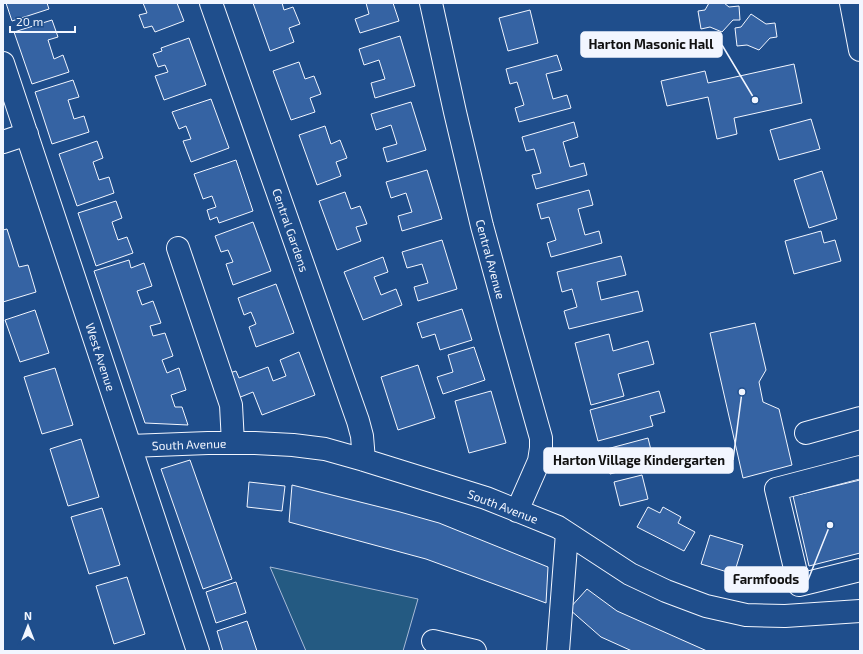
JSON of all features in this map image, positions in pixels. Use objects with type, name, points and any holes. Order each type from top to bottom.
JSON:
[{"type":"street","name":"Central Gardens","points":[[211,3],[358,421],[362,436],[364,460]]},
{"type":"street","name":"Central Avenue","points":[[431,3],[454,112],[482,226],[541,438],[539,461],[518,511]]},
{"type":"street","points":[[851,3],[860,50]]},
{"type":"street","name":"West Avenue","points":[[3,63],[198,651]]},
{"type":"street","points":[[3,142],[27,134]]},
{"type":"street","points":[[178,248],[231,405],[233,443]]},
{"type":"street","points":[[806,433],[860,418]]},
{"type":"street","name":"South Avenue","points":[[130,446],[256,443],[293,445],[325,449],[486,498],[518,511],[567,533],[630,574],[666,591],[706,606],[746,615],[786,616],[860,611]]},
{"type":"street","points":[[860,467],[776,489],[800,585],[860,570]]},
{"type":"street","points":[[558,651],[567,533]]},
{"type":"street","points":[[433,641],[475,651]]},
{"type":"shaded area","points":[[270,567],[418,599],[403,651],[306,651]]},
{"type":"building","points":[[6,3],[47,3],[49,9],[12,21]]},
{"type":"building","points":[[143,3],[177,3],[184,21],[155,32],[152,26],[144,28],[139,15],[147,13]]},
{"type":"building","points":[[253,3],[282,3],[284,10],[293,7],[300,24],[289,28],[294,42],[270,51]]},
{"type":"building","points":[[366,3],[393,3],[399,21],[360,33],[355,19],[369,14]]},
{"type":"building","points":[[709,3],[724,3],[729,7],[739,6],[740,20],[733,20],[722,32],[710,27],[701,29],[698,11],[705,10]]},
{"type":"building","points":[[530,10],[538,43],[508,51],[499,18]]},
{"type":"building","points":[[751,14],[766,24],[775,23],[777,37],[770,38],[759,50],[747,45],[737,46],[735,28],[741,27]]},
{"type":"building","points":[[52,20],[58,37],[48,40],[54,59],[63,55],[69,72],[32,84],[14,32]]},
{"type":"building","points":[[400,36],[415,86],[375,98],[371,83],[385,79],[379,60],[364,65],[359,49]]},
{"type":"building","points":[[189,38],[206,85],[164,100],[155,76],[168,72],[165,65],[158,67],[153,54],[162,51],[161,48]]},
{"type":"building","points":[[557,55],[562,70],[546,74],[553,99],[567,95],[571,108],[519,122],[515,108],[524,105],[517,82],[510,84],[506,69]]},
{"type":"building","points":[[299,62],[305,79],[314,76],[321,94],[310,98],[315,112],[291,120],[273,71]]},
{"type":"building","points":[[794,64],[802,103],[734,118],[737,134],[717,139],[708,97],[667,106],[661,81],[705,71],[708,83]]},
{"type":"building","points":[[73,80],[79,97],[68,100],[74,119],[84,116],[89,132],[52,144],[35,92]]},
{"type":"building","points":[[211,99],[229,148],[191,162],[183,141],[191,139],[186,126],[179,129],[172,112]]},
{"type":"building","points":[[411,102],[426,150],[387,162],[383,148],[397,144],[391,125],[376,130],[371,114]]},
{"type":"building","points":[[811,119],[820,149],[779,160],[770,130]]},
{"type":"building","points":[[574,122],[578,137],[563,142],[570,167],[584,163],[587,175],[536,189],[532,175],[541,173],[534,149],[526,151],[522,137]]},
{"type":"building","points":[[325,126],[331,144],[340,140],[347,158],[336,162],[341,176],[317,185],[299,135]]},
{"type":"building","points":[[97,141],[103,158],[93,162],[99,180],[109,177],[114,193],[77,206],[59,154]]},
{"type":"building","points":[[236,160],[253,211],[219,223],[217,217],[210,220],[207,210],[216,207],[212,196],[203,199],[194,174]]},
{"type":"building","points":[[427,170],[442,219],[402,231],[398,216],[412,212],[406,193],[391,198],[386,182]]},
{"type":"building","points":[[822,171],[837,219],[809,228],[794,180]]},
{"type":"building","points":[[589,190],[593,205],[578,209],[585,235],[599,231],[602,243],[551,257],[547,243],[556,240],[549,217],[541,219],[537,204]]},
{"type":"building","points":[[345,192],[351,209],[360,206],[367,224],[356,227],[361,241],[337,250],[319,201]]},
{"type":"building","points":[[116,201],[122,218],[112,222],[118,240],[127,237],[133,253],[96,266],[78,213]]},
{"type":"building","points":[[253,222],[271,271],[233,285],[226,264],[233,262],[228,250],[221,252],[215,236]]},
{"type":"building","points":[[7,229],[19,267],[28,265],[36,292],[3,302],[3,230]]},
{"type":"building","points":[[821,231],[824,243],[835,240],[841,261],[794,274],[785,241]]},
{"type":"building","points":[[442,240],[457,289],[418,301],[414,287],[428,283],[422,264],[407,268],[402,252]]},
{"type":"building","points":[[621,256],[626,275],[597,282],[601,300],[638,291],[643,311],[569,329],[564,311],[577,307],[572,289],[562,292],[557,272]]},
{"type":"building","points":[[383,257],[388,272],[374,277],[381,295],[396,289],[402,305],[363,320],[344,272]]},
{"type":"building","points":[[129,260],[131,268],[144,263],[152,286],[137,291],[142,305],[153,301],[161,323],[150,326],[153,336],[165,333],[173,356],[162,360],[167,373],[179,368],[186,390],[171,395],[175,407],[182,407],[188,425],[145,423],[94,271]]},
{"type":"building","points":[[276,284],[294,333],[256,347],[249,327],[256,324],[251,312],[244,315],[238,298]]},
{"type":"building","points":[[462,309],[472,340],[440,350],[435,334],[422,338],[417,323]]},
{"type":"building","points":[[35,310],[49,353],[20,362],[5,320]]},
{"type":"building","points":[[755,323],[766,370],[759,382],[763,402],[779,409],[792,465],[743,478],[710,333]]},
{"type":"building","points":[[609,334],[613,351],[648,341],[654,364],[618,374],[624,396],[591,405],[575,343]]},
{"type":"building","points":[[474,347],[485,380],[443,394],[437,377],[453,372],[448,355]]},
{"type":"building","points":[[299,352],[315,395],[262,415],[253,392],[238,398],[229,373],[236,371],[239,378],[268,367],[273,381],[286,376],[280,360]]},
{"type":"building","points":[[418,365],[435,418],[398,430],[381,377]]},
{"type":"building","points":[[55,368],[73,425],[42,434],[24,377]]},
{"type":"building","points":[[491,391],[506,443],[469,453],[455,401]]},
{"type":"building","points":[[659,391],[665,412],[650,416],[653,426],[598,441],[590,410]]},
{"type":"building","points":[[648,438],[654,462],[610,474],[603,450]]},
{"type":"building","points":[[81,439],[99,497],[68,506],[50,449]]},
{"type":"building","points":[[190,460],[232,579],[203,589],[161,469]]},
{"type":"building","points":[[642,475],[648,499],[620,506],[614,482]]},
{"type":"building","points":[[860,480],[860,553],[809,566],[793,496]]},
{"type":"building","points":[[249,482],[285,486],[282,511],[247,507]]},
{"type":"building","points":[[292,485],[439,523],[548,567],[546,603],[426,559],[289,522]]},
{"type":"building","points":[[648,507],[660,513],[663,507],[681,517],[678,523],[695,532],[684,551],[637,527]]},
{"type":"building","points":[[102,508],[120,565],[89,574],[71,517]]},
{"type":"building","points":[[710,535],[743,545],[734,574],[701,564]]},
{"type":"building","points":[[127,577],[145,634],[114,644],[96,586]]},
{"type":"building","points":[[236,582],[246,613],[216,623],[206,592]]},
{"type":"building","points":[[587,589],[617,611],[707,651],[632,651],[601,637],[569,609]]},
{"type":"building","points":[[247,621],[257,651],[223,651],[217,631]]},
{"type":"place","name":"Harton Masonic Hall","points":[[755,100]]},
{"type":"place","name":"Harton Village Kindergarten","points":[[742,392]]},
{"type":"place","name":"Farmfoods","points":[[830,525]]}]
